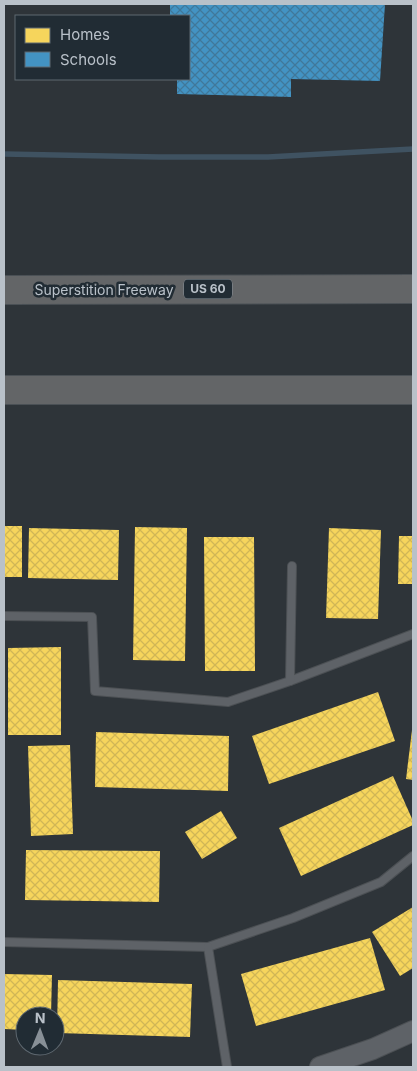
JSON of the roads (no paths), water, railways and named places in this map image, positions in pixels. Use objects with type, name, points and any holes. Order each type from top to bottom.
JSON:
[{"type":"highway","name":"Superstition Freeway","points":[[4,290],[413,288]]},
{"type":"highway","points":[[4,390],[413,390]]},
{"type":"street","points":[[320,1067],[373,1049],[413,1031]]},
{"type":"lane","points":[[290,681],[292,566]]},
{"type":"lane","points":[[4,616],[92,617],[95,691],[228,702],[290,681],[413,634]]},
{"type":"lane","points":[[4,942],[208,947],[293,918],[381,882],[413,856]]},
{"type":"lane","points":[[208,947],[227,1067]]},
{"type":"waterway","points":[[4,154],[268,157],[413,149]]}]
